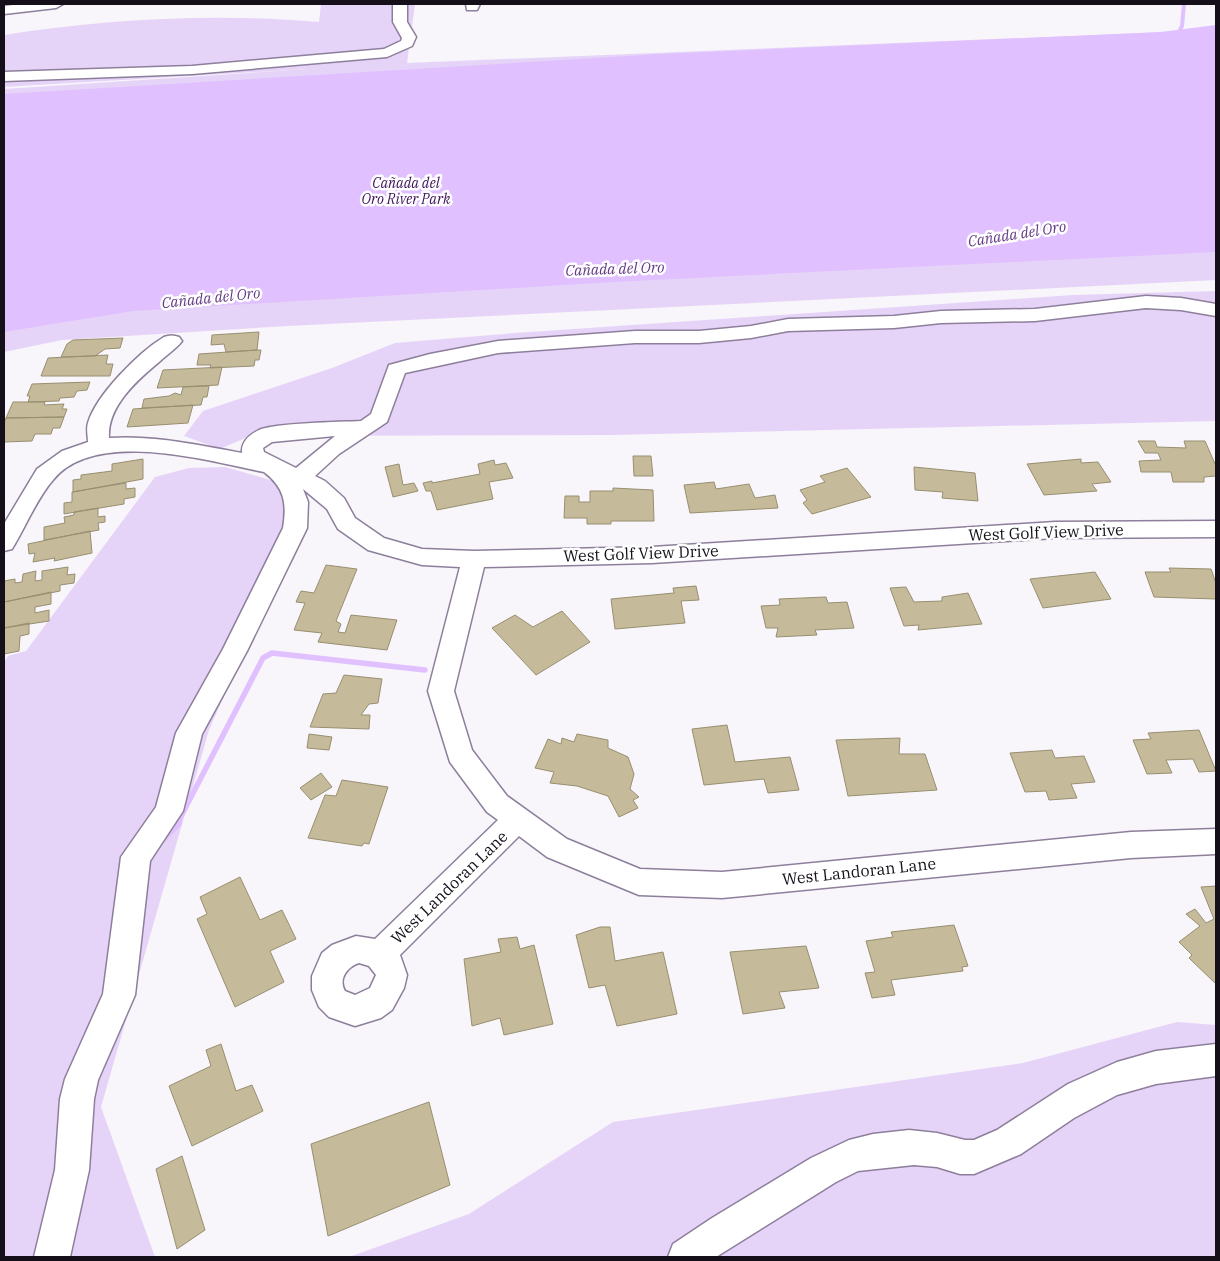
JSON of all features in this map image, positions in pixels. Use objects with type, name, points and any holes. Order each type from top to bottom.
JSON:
[{"type":"street","points":[[4,10],[56,4]]},
{"type":"street","points":[[4,77],[192,70],[378,55],[398,49],[407,43],[409,37],[403,32],[401,25],[400,4]]},
{"type":"street","points":[[287,476],[307,471],[331,449],[366,428],[380,417],[396,368],[498,347],[635,337],[699,337],[751,332],[788,325],[894,322],[941,317],[1035,315],[1146,302],[1181,304],[1216,310]]},
{"type":"street","points":[[99,446],[98,424],[113,399],[135,371],[172,341]]},
{"type":"street","points":[[52,1257],[72,1170],[76,1099],[82,1079],[119,995],[136,857],[169,811],[189,732],[234,652],[295,528],[298,512],[287,476],[253,455],[251,450],[258,439],[267,435],[366,428]]},
{"type":"street","name":"West Golf View Drive","points":[[4,543],[45,474],[70,456],[99,446],[129,444],[179,448],[287,476],[317,486],[336,504],[346,523],[376,544],[422,557],[474,559],[652,555],[1055,530],[1216,529]]},
{"type":"street","name":"West Landoran Lane","points":[[474,559],[441,691],[460,754],[497,804],[557,848],[639,882],[713,884],[1131,845],[1216,842]]},
{"type":"street","name":"West Landoran Lane","points":[[380,954],[518,820]]},
{"type":"street","points":[[686,1257],[712,1237],[826,1169],[858,1154],[901,1148],[919,1148],[937,1150],[961,1158],[973,1157],[1011,1142],[1064,1105],[1096,1088],[1143,1069],[1185,1061],[1216,1060]]},
{"type":"green space","name":"Cañada del Oro River Park","points":[[321,4],[415,4],[407,63],[1216,30],[1216,280],[288,326],[62,340],[4,352],[4,89],[324,68],[4,87],[4,35],[81,25],[161,19],[241,18],[319,22]]},
{"type":"green space","points":[[1216,291],[1216,421],[612,435],[250,436],[220,449],[184,436],[203,411],[332,368],[395,343],[515,333],[1073,295]]},
{"type":"green space","points":[[225,467],[274,481],[298,501],[291,543],[209,730],[101,1107],[155,1257],[4,1257],[4,662],[8,656],[26,651],[155,477],[189,468]]},
{"type":"green space","points":[[1177,1022],[1216,1025],[1216,1257],[349,1257],[469,1214],[613,1122],[1023,1063]]},
{"type":"water","name":"Cañada del Oro River Park","points":[[1216,25],[1216,252],[614,282],[133,311],[4,332],[4,94],[661,54],[1161,32]]},
{"type":"building","points":[[259,332],[257,350],[226,352],[224,344],[211,345],[212,335]]},
{"type":"building","points":[[123,338],[120,348],[105,349],[95,356],[61,357],[67,344],[73,340]]},
{"type":"building","points":[[261,350],[259,360],[255,360],[254,366],[210,368],[211,365],[197,365],[199,354]]},
{"type":"building","points":[[108,355],[106,364],[113,364],[110,376],[41,376],[48,358]]},
{"type":"building","points":[[222,367],[218,385],[157,388],[163,370]]},
{"type":"building","points":[[90,382],[87,390],[77,391],[74,397],[60,398],[59,401],[28,402],[30,396],[27,396],[32,384]]},
{"type":"building","points":[[209,386],[207,397],[203,397],[201,405],[142,408],[144,399],[169,396],[175,393],[181,395],[183,387]]},
{"type":"building","points":[[13,402],[45,402],[44,405],[64,404],[62,409],[67,409],[64,417],[6,418]]},
{"type":"building","points":[[193,405],[188,423],[127,427],[133,409]]},
{"type":"building","points":[[64,417],[60,428],[53,428],[51,434],[35,434],[32,441],[4,442],[4,423],[6,418]]},
{"type":"building","points":[[1138,441],[1155,441],[1157,447],[1186,448],[1184,441],[1205,441],[1216,466],[1216,476],[1204,477],[1204,482],[1173,482],[1171,472],[1141,472],[1139,461],[1161,460],[1158,453],[1145,453]]},
{"type":"building","points":[[633,456],[651,456],[653,476],[634,476]]},
{"type":"building","points":[[143,459],[143,479],[73,492],[73,480],[81,479],[81,475],[112,471],[112,464]]},
{"type":"building","points":[[1081,459],[1081,463],[1098,462],[1111,482],[1092,484],[1097,491],[1044,495],[1027,464]]},
{"type":"building","points":[[494,460],[495,465],[506,463],[513,478],[489,482],[493,499],[437,510],[431,491],[426,491],[423,483],[480,474],[478,464]]},
{"type":"building","points":[[399,464],[403,485],[414,483],[418,491],[393,497],[385,467]]},
{"type":"building","points":[[914,467],[975,473],[978,501],[942,498],[943,492],[915,490]]},
{"type":"building","points":[[847,468],[871,497],[812,514],[803,503],[807,500],[800,490],[825,482],[820,476]]},
{"type":"building","points":[[714,482],[716,489],[749,484],[755,498],[775,495],[778,508],[690,513],[684,485]]},
{"type":"building","points":[[126,483],[126,489],[135,488],[135,497],[124,499],[124,504],[64,514],[64,503],[72,502],[72,492]]},
{"type":"building","points":[[613,488],[653,490],[654,521],[611,521],[611,524],[587,524],[587,518],[564,518],[565,496],[579,496],[579,502],[590,502],[590,491],[613,491]]},
{"type":"building","points":[[98,508],[98,517],[105,516],[105,522],[98,523],[99,530],[44,540],[44,527],[65,523],[64,517],[74,515],[74,512]]},
{"type":"building","points":[[90,531],[92,553],[54,561],[55,558],[33,562],[35,553],[29,554],[28,544]]},
{"type":"building","points":[[326,565],[357,569],[336,621],[341,624],[338,632],[345,633],[351,615],[397,620],[387,650],[318,642],[322,633],[294,630],[305,603],[296,602],[301,591],[314,593]]},
{"type":"building","points":[[68,567],[67,575],[75,574],[74,583],[60,585],[60,591],[4,602],[4,581],[15,579],[15,583],[22,582],[23,574],[36,571],[35,581],[42,580],[42,571]]},
{"type":"building","points":[[1169,568],[1211,569],[1216,583],[1216,599],[1154,597],[1145,572],[1171,572]]},
{"type":"building","points":[[1095,572],[1111,599],[1043,608],[1030,579]]},
{"type":"building","points":[[696,586],[699,600],[681,601],[685,623],[615,629],[611,599],[674,593],[673,588]]},
{"type":"building","points":[[906,587],[914,602],[942,601],[942,597],[968,593],[982,624],[918,630],[919,625],[904,626],[890,588]]},
{"type":"building","points":[[51,592],[51,604],[35,607],[35,613],[49,610],[49,621],[4,628],[4,602]]},
{"type":"building","points":[[826,597],[828,603],[847,602],[854,628],[815,630],[817,635],[776,637],[778,628],[766,628],[761,606],[780,605],[779,599]]},
{"type":"building","points":[[562,611],[590,642],[536,675],[492,628],[515,615],[533,627]]},
{"type":"building","points":[[29,623],[29,634],[20,636],[19,651],[4,654],[4,628]]},
{"type":"building","points":[[344,675],[382,679],[378,703],[369,704],[361,715],[370,715],[369,729],[310,727],[323,694],[336,693]]},
{"type":"building","points":[[727,725],[735,762],[790,757],[799,790],[768,793],[764,779],[704,785],[692,729]]},
{"type":"building","points":[[1199,730],[1216,771],[1199,772],[1193,759],[1166,760],[1172,773],[1147,774],[1133,740],[1151,739],[1148,733]]},
{"type":"building","points":[[309,734],[332,737],[329,750],[307,748]]},
{"type":"building","points":[[577,734],[608,740],[608,748],[628,757],[634,774],[630,789],[639,797],[633,800],[638,808],[619,817],[608,796],[577,786],[550,783],[554,772],[535,768],[548,739],[561,744],[562,738],[574,742]]},
{"type":"building","points":[[900,738],[899,754],[925,754],[937,790],[848,796],[836,740]]},
{"type":"building","points":[[1052,750],[1055,758],[1084,756],[1095,782],[1071,784],[1077,798],[1049,800],[1046,791],[1025,792],[1010,753]]},
{"type":"building","points":[[321,773],[332,787],[311,800],[300,788]]},
{"type":"building","points":[[342,780],[388,787],[369,844],[364,843],[362,846],[308,838],[325,795],[336,796]]},
{"type":"building","points":[[240,877],[260,920],[282,910],[296,939],[270,951],[284,982],[235,1007],[197,919],[207,914],[200,897]]},
{"type":"building","points":[[1216,886],[1216,984],[1189,958],[1192,955],[1179,942],[1200,926],[1186,914],[1195,909],[1206,923],[1214,919],[1201,887]]},
{"type":"building","points":[[954,925],[968,966],[962,967],[963,971],[891,980],[895,995],[872,998],[865,973],[875,972],[866,941],[893,937],[891,932]]},
{"type":"building","points":[[600,927],[610,927],[615,961],[663,952],[677,1014],[617,1026],[605,985],[589,988],[576,935]]},
{"type":"building","points":[[517,937],[520,949],[534,945],[553,1024],[504,1035],[500,1018],[472,1026],[464,959],[501,952],[498,939]]},
{"type":"building","points":[[806,946],[819,988],[779,992],[785,1008],[743,1014],[730,952]]},
{"type":"building","points":[[221,1044],[236,1091],[252,1085],[263,1111],[192,1146],[169,1086],[211,1066],[206,1050]]},
{"type":"building","points":[[429,1102],[450,1185],[328,1236],[311,1144]]},
{"type":"building","points":[[182,1156],[205,1230],[177,1249],[156,1169]]},
{"type":"waterway","points":[[1177,36],[1182,26],[1184,4]]},
{"type":"waterway","points":[[177,824],[263,658],[272,653],[425,670]]},
{"type":"waterway","points":[[162,839],[177,824]]},
{"type":"water label","name":"Cañada del Oro","points":[[1017,234]]},
{"type":"water label","name":"Cañada del Oro","points":[[615,269]]},
{"type":"water label","name":"Cañada del Oro","points":[[211,298]]}]
